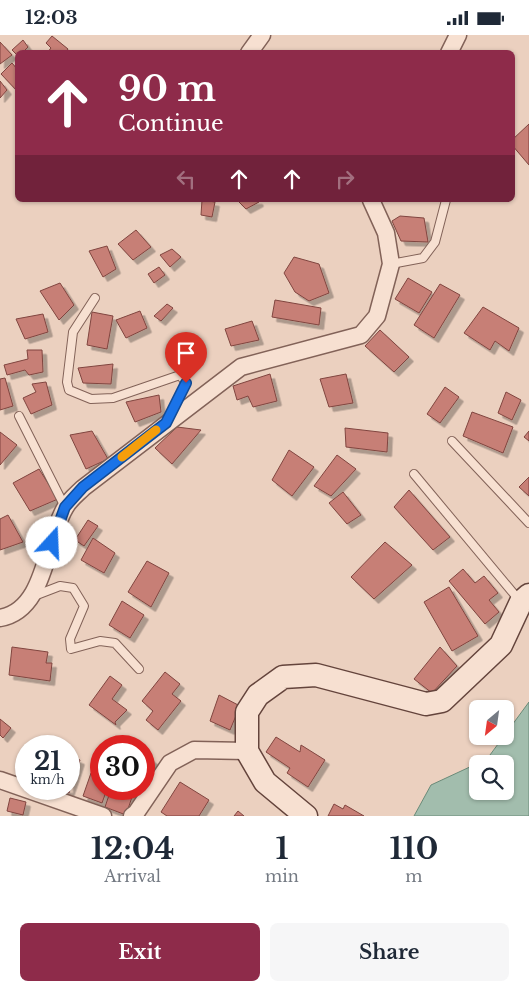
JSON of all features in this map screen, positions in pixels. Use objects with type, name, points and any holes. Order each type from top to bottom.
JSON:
[{"type":"street","points":[[251,50],[262,35]]},
{"type":"street","points":[[450,50],[458,35]]},
{"type":"street","points":[[0,619],[14,616],[32,597],[65,507],[83,487],[241,367],[361,335],[377,316],[391,264],[386,233],[372,202]]},
{"type":"street","points":[[306,816],[265,782],[247,751],[247,712],[258,695],[283,677],[316,675],[426,705],[442,701],[500,645],[525,599]]},
{"type":"street","points":[[132,816],[136,813],[170,763],[194,751],[247,751]]},
{"type":"street","points":[[0,780],[103,816]]},
{"type":"lane","points":[[391,264],[422,259],[435,242],[445,202]]},
{"type":"lane","points":[[95,298],[73,332],[67,382],[69,390],[91,399],[113,398],[180,375],[186,383],[166,423]]},
{"type":"lane","points":[[19,416],[65,507]]},
{"type":"lane","points":[[452,441],[529,523]]},
{"type":"lane","points":[[414,474],[525,599]]},
{"type":"lane","points":[[32,597],[60,586],[73,588],[84,606],[70,639],[71,649],[100,641],[115,643],[139,669]]},
{"type":"shaded area","points":[[529,702],[529,816],[414,816],[431,785],[469,767],[469,800],[514,800],[514,755],[490,755],[497,745],[514,745],[514,722]]},
{"type":"building","points":[[52,36],[68,49],[49,50],[51,48],[46,43]]},
{"type":"building","points":[[23,40],[28,47],[25,50],[15,50],[15,53],[12,50]]},
{"type":"building","points":[[0,42],[12,55],[0,64]]},
{"type":"building","points":[[12,63],[15,66],[15,89],[1,74]]},
{"type":"building","points":[[0,81],[7,90],[0,98]]},
{"type":"building","points":[[529,124],[529,165],[515,149],[515,137]]},
{"type":"building","points":[[202,202],[215,202],[212,217],[201,215]]},
{"type":"building","points":[[239,202],[259,202],[246,209]]},
{"type":"building","points":[[400,216],[424,218],[428,242],[401,241],[392,221]]},
{"type":"building","points":[[136,230],[151,247],[133,260],[118,244]]},
{"type":"building","points":[[107,246],[116,269],[103,277],[89,251]]},
{"type":"building","points":[[172,249],[181,257],[170,267],[160,255]]},
{"type":"building","points":[[294,257],[319,264],[329,293],[309,301],[295,292],[284,273]]},
{"type":"building","points":[[159,267],[165,275],[154,283],[148,274]]},
{"type":"building","points":[[408,278],[432,292],[419,313],[395,299]]},
{"type":"building","points":[[60,283],[74,305],[59,320],[40,291]]},
{"type":"building","points":[[440,284],[460,295],[434,338],[414,325]]},
{"type":"building","points":[[275,300],[321,308],[319,325],[272,317]]},
{"type":"building","points":[[167,304],[173,308],[161,321],[154,316]]},
{"type":"building","points":[[483,307],[519,328],[509,351],[495,341],[490,350],[464,333]]},
{"type":"building","points":[[140,311],[147,328],[126,338],[116,320]]},
{"type":"building","points":[[92,312],[113,316],[107,349],[87,345]]},
{"type":"building","points":[[43,314],[48,332],[25,339],[16,319]]},
{"type":"building","points":[[252,321],[259,340],[231,346],[225,329]]},
{"type":"building","points":[[380,330],[409,357],[394,372],[365,346]]},
{"type":"building","points":[[27,350],[42,350],[43,372],[29,375],[25,370],[7,375],[4,365],[28,359]]},
{"type":"building","points":[[113,364],[111,384],[83,383],[78,368]]},
{"type":"building","points":[[270,374],[277,401],[253,407],[248,396],[237,400],[233,386]]},
{"type":"building","points":[[346,374],[353,403],[329,407],[320,379]]},
{"type":"building","points":[[5,378],[13,406],[0,410],[0,379]]},
{"type":"building","points":[[46,382],[52,405],[31,414],[23,398],[36,392],[32,384]]},
{"type":"building","points":[[445,387],[459,397],[440,423],[427,414]]},
{"type":"building","points":[[506,392],[521,400],[512,420],[498,413]]},
{"type":"building","points":[[159,395],[161,412],[135,422],[126,402]]},
{"type":"building","points":[[472,412],[513,427],[503,453],[463,436]]},
{"type":"building","points":[[177,427],[201,430],[172,464],[155,448]]},
{"type":"building","points":[[345,428],[388,433],[387,452],[346,447]]},
{"type":"building","points":[[92,431],[108,459],[86,469],[70,435]]},
{"type":"building","points":[[529,431],[529,441],[524,437]]},
{"type":"building","points":[[0,432],[17,445],[0,465]]},
{"type":"building","points":[[289,450],[314,467],[292,496],[272,480]]},
{"type":"building","points":[[337,455],[356,469],[331,496],[314,486]]},
{"type":"building","points":[[39,469],[58,499],[30,511],[13,483]]},
{"type":"building","points":[[529,477],[529,496],[519,487]]},
{"type":"building","points":[[409,490],[450,537],[433,550],[394,507]]},
{"type":"building","points":[[343,492],[361,515],[347,524],[329,503]]},
{"type":"building","points":[[8,515],[23,542],[0,550],[0,519]]},
{"type":"building","points":[[88,520],[98,526],[84,546],[75,540]]},
{"type":"building","points":[[93,538],[115,553],[104,573],[81,560]]},
{"type":"building","points":[[385,542],[412,565],[374,599],[351,577]]},
{"type":"building","points":[[147,561],[169,573],[151,607],[128,592]]},
{"type":"building","points":[[463,569],[475,583],[484,576],[498,593],[489,600],[499,612],[485,624],[449,581]]},
{"type":"building","points":[[449,587],[478,636],[452,651],[424,602]]},
{"type":"building","points":[[122,601],[144,615],[130,638],[109,625]]},
{"type":"building","points":[[12,647],[48,652],[46,663],[52,663],[50,681],[9,675]]},
{"type":"building","points":[[440,647],[457,666],[432,693],[414,679]]},
{"type":"building","points":[[165,672],[180,684],[172,694],[181,701],[158,730],[146,720],[153,711],[142,701]]},
{"type":"building","points":[[110,676],[122,685],[112,699],[127,710],[115,722],[116,725],[89,705]]},
{"type":"building","points":[[219,695],[240,706],[230,730],[210,721]]},
{"type":"building","points":[[0,719],[11,728],[3,738],[0,735]]},
{"type":"building","points":[[276,737],[300,752],[301,745],[325,760],[308,787],[287,773],[290,768],[266,752]]},
{"type":"building","points":[[90,776],[90,799],[83,796]]},
{"type":"building","points":[[180,782],[209,800],[199,816],[167,816],[161,812]]},
{"type":"building","points":[[10,798],[26,802],[23,815],[7,811]]},
{"type":"building","points":[[107,800],[131,800],[126,815],[105,807]]},
{"type":"building","points":[[334,804],[343,809],[345,805],[364,816],[328,816]]},
{"type":"building","points":[[238,811],[244,816],[234,816]]},
{"type":"slow traffic","points":[[122,457],[156,430]]},
{"type":"route","points":[[52,543],[65,507],[83,487],[166,423],[186,383]]}]
